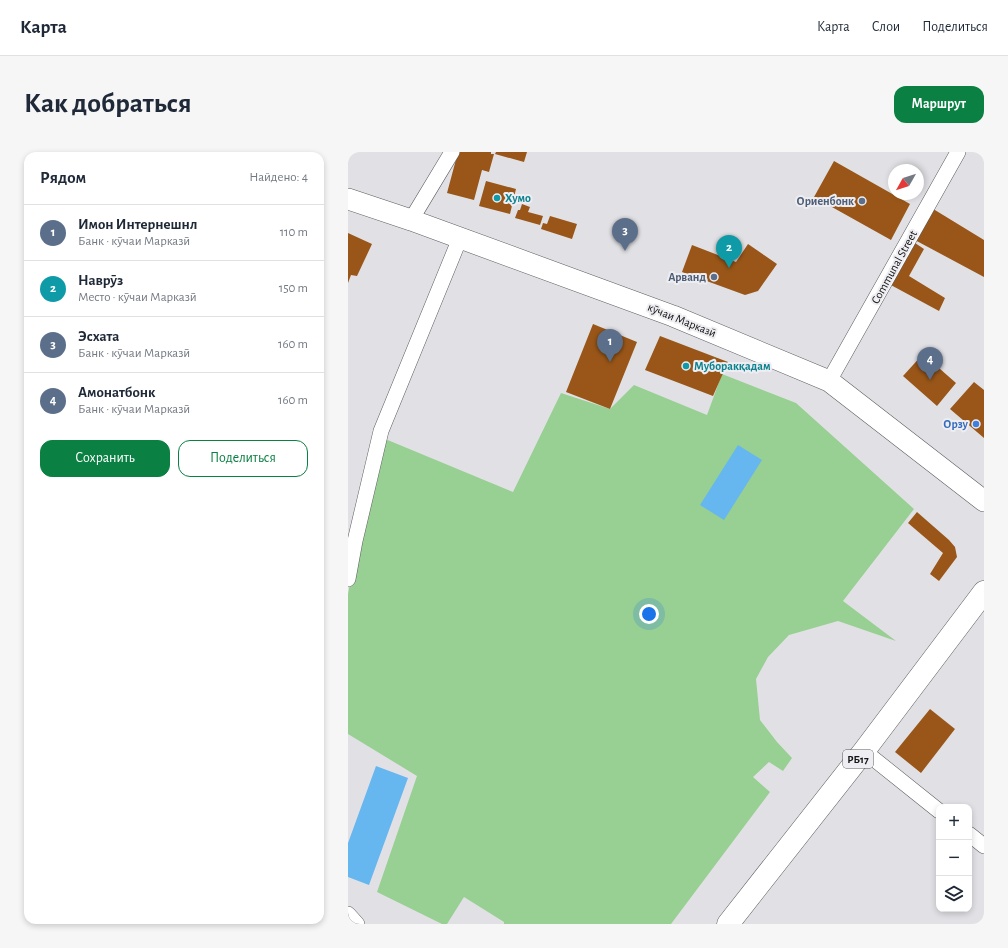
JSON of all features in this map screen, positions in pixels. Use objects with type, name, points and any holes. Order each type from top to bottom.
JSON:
[{"type":"main road","name":"кӯчаи Марказӣ","points":[[348,198],[673,316],[830,381],[984,501]]},
{"type":"main road","name":"РБ17","points":[[728,924],[864,751],[984,592]]},
{"type":"street","points":[[411,220],[452,152]]},
{"type":"street","name":"Communal Street","points":[[830,381],[958,152]]},
{"type":"street","points":[[348,579],[355,541],[381,431],[460,238]]},
{"type":"street","points":[[864,751],[936,809]]},
{"type":"street","points":[[972,836],[984,846]]},
{"type":"street","points":[[348,914],[357,924]]},
{"type":"green space","points":[[722,374],[796,403],[914,509],[843,601],[896,641],[838,621],[789,635],[768,657],[756,679],[760,720],[792,758],[783,771],[769,762],[753,777],[770,792],[671,924],[504,924],[504,922],[464,897],[447,924],[442,924],[377,892],[417,776],[348,734],[348,594],[378,436],[513,492],[561,393],[610,409],[634,385],[707,415]]},
{"type":"water","points":[[738,445],[762,460],[724,520],[700,505]]},
{"type":"water","points":[[376,766],[408,778],[369,885],[348,877],[348,843]]},
{"type":"building","points":[[458,152],[491,152],[491,154],[494,154],[489,172],[482,170],[474,200],[447,193]]},
{"type":"building","points":[[496,152],[527,152],[524,162],[495,154]]},
{"type":"building","name":"Ориенбонк","points":[[834,161],[888,192],[888,200],[903,200],[910,204],[891,240],[814,197]]},
{"type":"building","name":"Хумо","points":[[486,181],[516,189],[510,214],[479,206]]},
{"type":"building","points":[[522,204],[530,207],[528,212],[543,216],[540,225],[515,218]]},
{"type":"building","points":[[930,207],[984,240],[984,277],[913,239]]},
{"type":"building","points":[[550,216],[577,224],[572,239],[541,229],[543,223],[547,224]]},
{"type":"building","points":[[348,233],[372,244],[357,276],[351,275],[348,283]]},
{"type":"building","points":[[912,241],[924,249],[909,276],[945,298],[939,311],[889,284]]},
{"type":"building","points":[[748,244],[777,264],[758,291],[745,295],[682,272],[692,245],[736,262]]},
{"type":"building","points":[[593,324],[637,342],[610,409],[566,392]]},
{"type":"building","name":"Муборакқадам","points":[[660,336],[728,362],[713,396],[645,370]]},
{"type":"building","points":[[923,354],[956,383],[937,406],[903,376]]},
{"type":"building","name":"Орзу","points":[[974,382],[984,390],[984,438],[950,409]]},
{"type":"building","points":[[917,512],[955,547],[957,557],[939,581],[930,574],[943,553],[908,523]]},
{"type":"building","points":[[930,709],[955,729],[921,773],[895,752]]},
{"type":"place","name":"Хумо","points":[[497,198]]},
{"type":"place","name":"Ориенбонк","points":[[862,201]]},
{"type":"place","name":"Эсхата","points":[[625,251]]},
{"type":"place","name":"Наврӯз","points":[[729,268]]},
{"type":"place","name":"Арванд","points":[[714,277]]},
{"type":"place","name":"Имон Интернешнл","points":[[610,362]]},
{"type":"place","name":"Муборакқадам","points":[[686,366]]},
{"type":"place","name":"Амонатбонк","points":[[930,380]]},
{"type":"place","name":"Орзу","points":[[976,424]]}]
